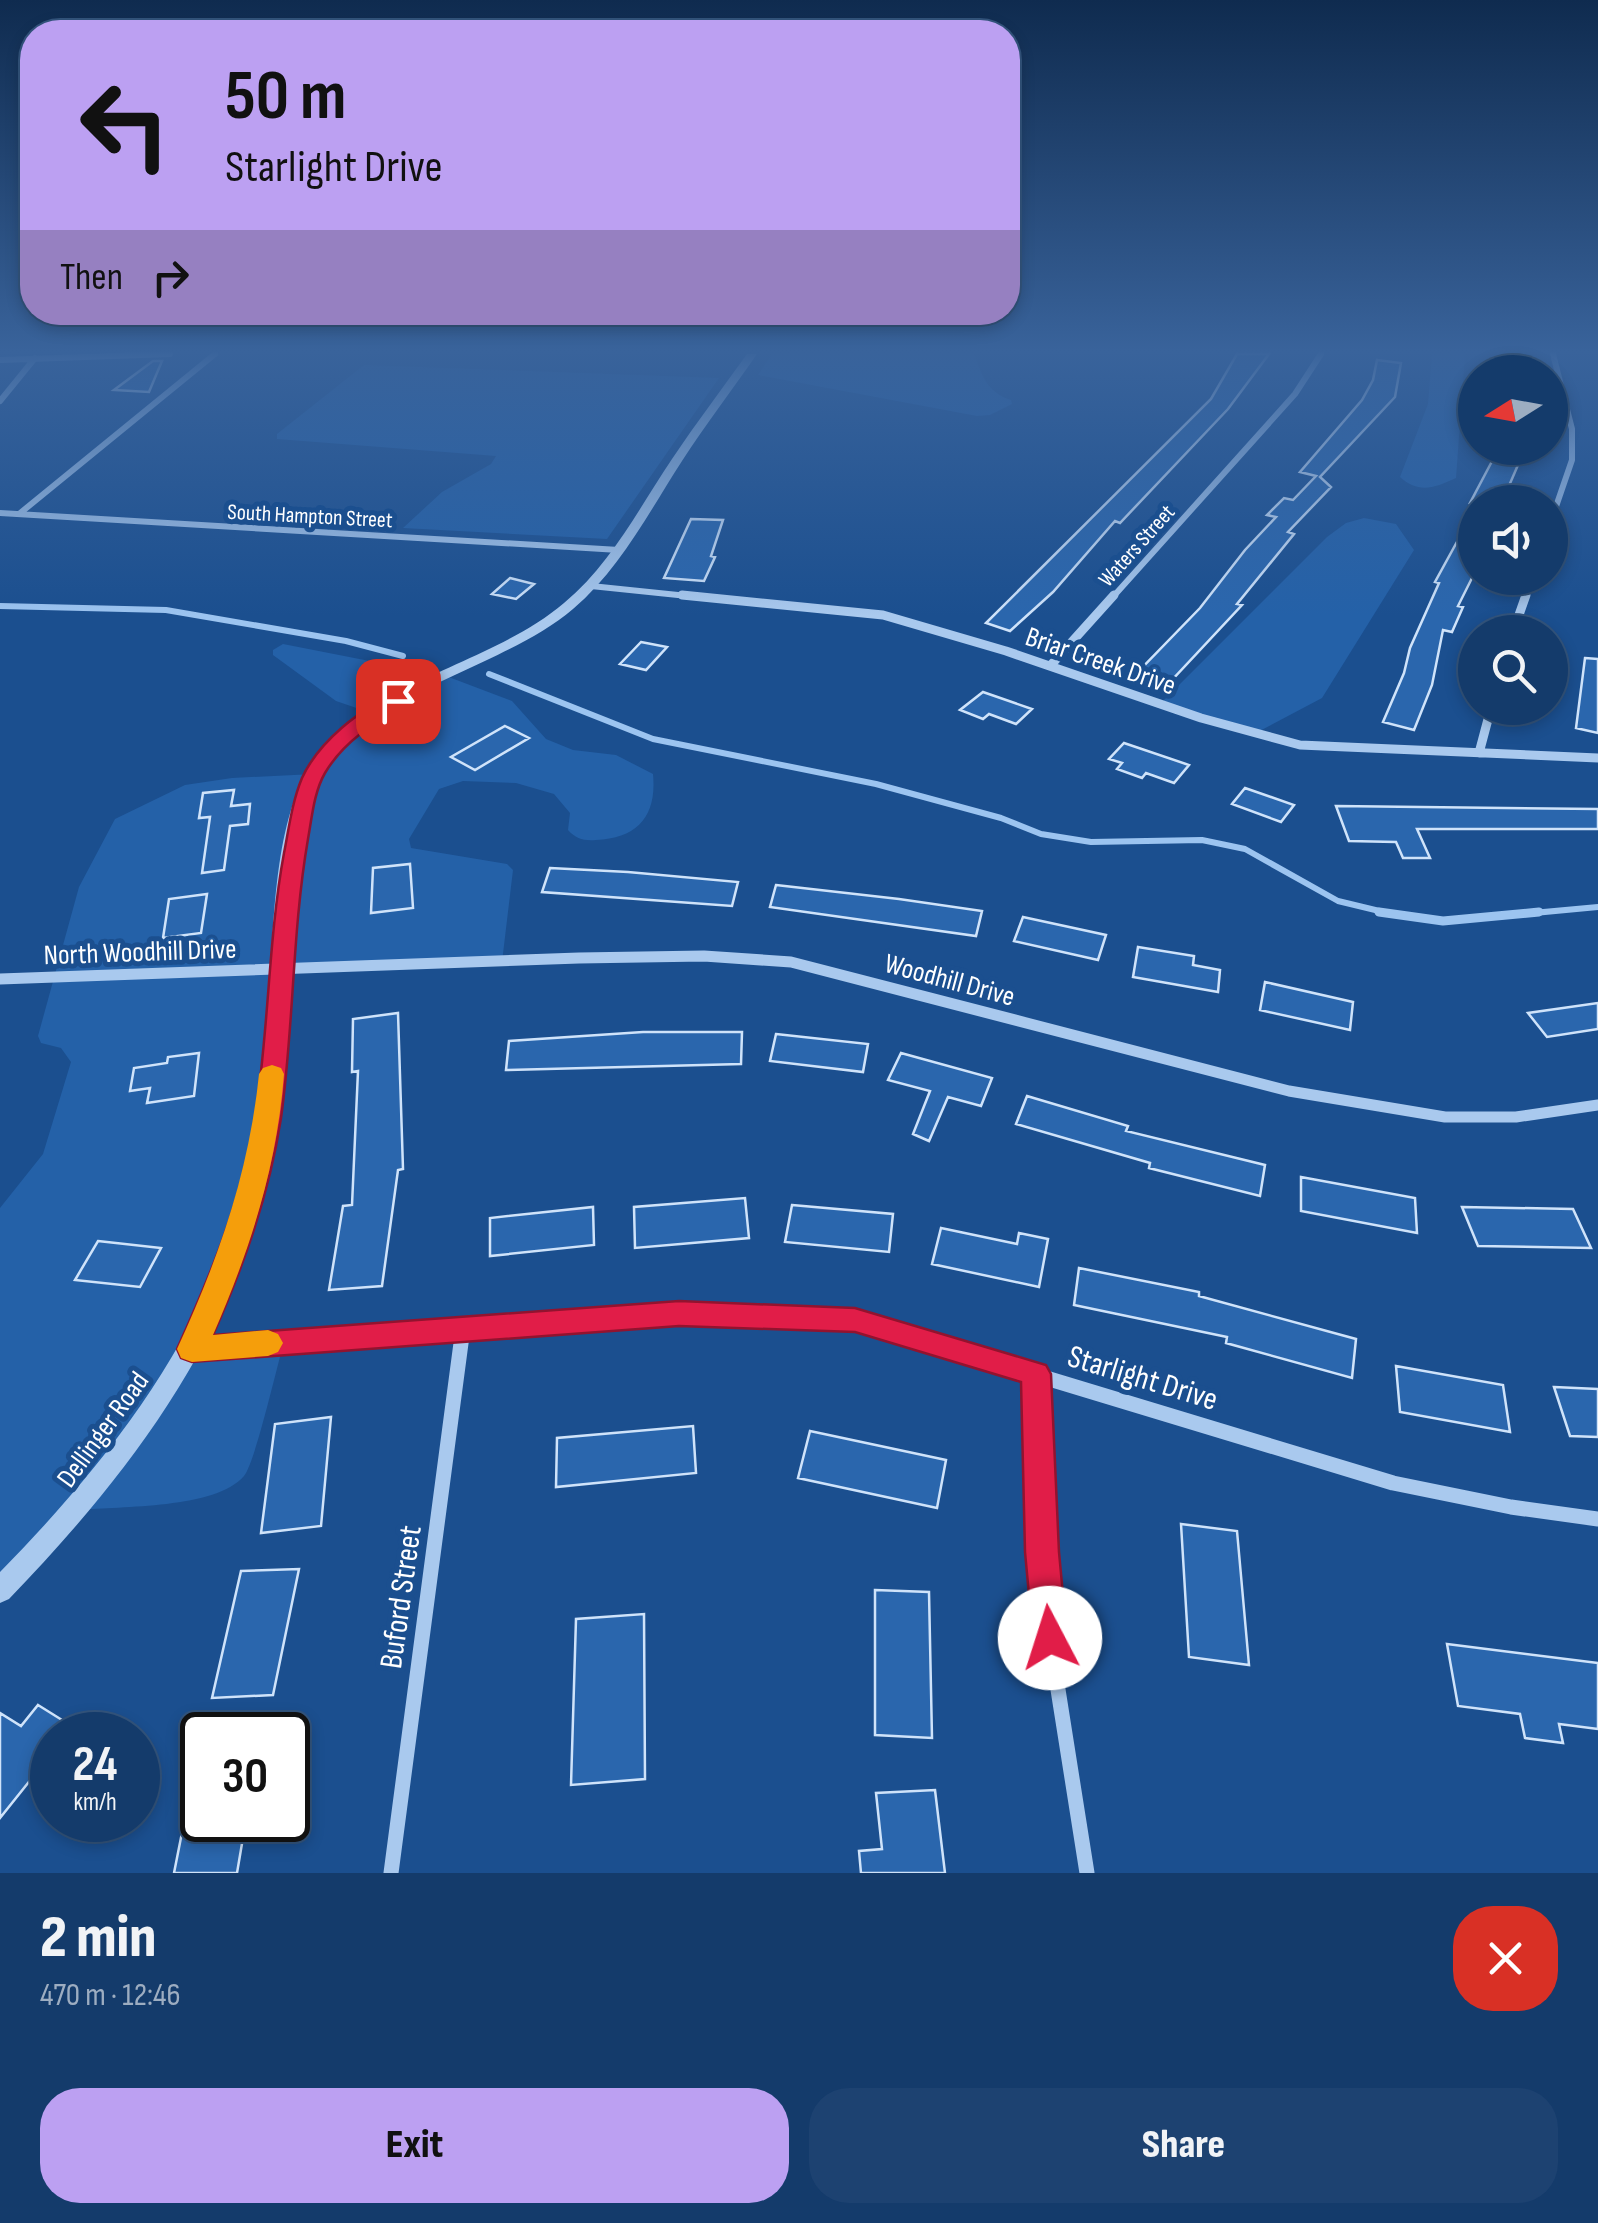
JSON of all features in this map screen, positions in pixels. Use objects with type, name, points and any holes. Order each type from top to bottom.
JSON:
[{"type":"street","points":[[18,515],[108,441]]},
{"type":"street","name":"Dellinger Road","points":[[0,1590],[79,1510],[124,1455],[192,1349],[224,1276],[248,1210],[268,1118],[296,832],[314,774],[336,745],[363,721],[547,623],[591,586],[693,441]]},
{"type":"street","name":"Waters Street","points":[[1051,665],[1252,441]]},
{"type":"street","points":[[1563,485],[1572,460],[1572,441]]},
{"type":"street","name":"South Hampton Street","points":[[0,514],[619,550]]},
{"type":"street","name":"Briar Creek Drive","points":[[591,586],[883,614],[1051,665],[1200,718],[1300,745],[1598,758]]},
{"type":"street","points":[[1479,753],[1486,725]]},
{"type":"street","name":"Woodhill Drive","points":[[282,968],[704,956],[791,962],[1289,1091],[1445,1117],[1516,1117],[1598,1105]]},
{"type":"street","name":"North Woodhill Drive","points":[[0,979],[282,968]]},
{"type":"street","name":"Starlight Drive","points":[[192,1349],[679,1314],[855,1320],[1392,1483],[1511,1508],[1598,1519]]},
{"type":"street","name":"Buford Street","points":[[391,1873],[463,1328]]},
{"type":"street","points":[[1036,1374],[1042,1552],[1050,1638],[1087,1873]]},
{"type":"shaded area","points":[[308,441],[675,441],[607,539],[403,528],[442,492],[491,464],[496,456]]},
{"type":"shaded area","points":[[1414,441],[1458,441],[1456,478],[1434,487],[1400,477]]},
{"type":"shaded area","points":[[1364,518],[1396,524],[1414,550],[1322,698],[1252,735],[1157,707],[1327,537],[1346,523]]},
{"type":"shaded area","points":[[283,644],[446,676],[512,701],[546,739],[573,750],[616,755],[653,774],[652,802],[634,829],[611,838],[588,840],[568,830],[570,813],[554,794],[516,783],[463,781],[439,789],[409,839],[411,848],[507,864],[513,870],[502,962],[282,969],[248,1210],[192,1348],[284,1342],[249,1467],[231,1487],[212,1495],[142,1506],[79,1510],[0,1590],[0,1208],[43,1154],[71,1062],[61,1048],[41,1043],[38,1036],[79,887],[115,819],[185,785],[314,774],[374,714],[336,701],[273,655],[273,650]]},
{"type":"building","points":[[1168,441],[1197,441],[1120,523],[1115,521],[1053,592],[1010,631],[986,623]]},
{"type":"building","points":[[1326,441],[1353,441],[1320,477],[1331,487],[1288,532],[1294,534],[1237,604],[1242,605],[1170,682],[1138,672],[1200,608],[1276,517],[1267,515],[1284,498],[1293,500],[1316,476],[1300,472]]},
{"type":"building","points":[[1490,465],[1518,465],[1509,485],[1479,485]]},
{"type":"building","points":[[691,519],[723,520],[711,556],[715,557],[704,581],[664,578]]},
{"type":"building","points":[[1458,540],[1458,595],[1464,595],[1458,606],[1463,607],[1452,632],[1443,630],[1432,685],[1414,730],[1383,722],[1439,583],[1435,582]]},
{"type":"building","points":[[510,578],[534,584],[516,599],[492,594]]},
{"type":"building","points":[[641,642],[667,647],[646,670],[620,664]]},
{"type":"building","points":[[1585,658],[1598,659],[1598,733],[1576,728]]},
{"type":"building","points":[[983,692],[1032,709],[1016,724],[989,714],[983,719],[960,710]]},
{"type":"building","points":[[505,726],[529,738],[475,770],[451,757]]},
{"type":"building","points":[[1124,743],[1189,765],[1174,783],[1146,773],[1142,778],[1117,769],[1122,763],[1109,759]]},
{"type":"building","points":[[1245,788],[1294,805],[1281,822],[1232,804]]},
{"type":"building","points":[[234,790],[231,806],[250,804],[248,824],[230,826],[224,870],[202,873],[210,817],[199,818],[203,793]]},
{"type":"building","points":[[1336,806],[1598,809],[1598,829],[1417,829],[1430,858],[1403,858],[1396,842],[1349,841]]},
{"type":"building","points":[[410,864],[413,908],[371,913],[373,868]]},
{"type":"building","points":[[550,868],[738,882],[732,906],[542,892]]},
{"type":"building","points":[[776,885],[982,911],[976,936],[770,907]]},
{"type":"building","points":[[207,894],[201,933],[163,938],[169,899]]},
{"type":"building","points":[[1023,917],[1106,935],[1098,960],[1014,941]]},
{"type":"building","points":[[1138,947],[1194,956],[1193,965],[1220,970],[1218,992],[1133,977]]},
{"type":"building","points":[[1265,982],[1353,1002],[1350,1030],[1260,1010]]},
{"type":"building","points":[[1598,1003],[1598,1029],[1547,1037],[1528,1013]]},
{"type":"building","points":[[398,1013],[403,1169],[398,1170],[382,1286],[329,1290],[343,1206],[352,1205],[358,1071],[352,1072],[353,1019]]},
{"type":"building","points":[[643,1032],[742,1032],[741,1064],[506,1070],[509,1041]]},
{"type":"building","points":[[776,1034],[868,1044],[863,1072],[770,1061]]},
{"type":"building","points":[[199,1053],[194,1096],[147,1103],[150,1088],[130,1091],[134,1068],[167,1063],[168,1057]]},
{"type":"building","points":[[901,1053],[992,1078],[981,1106],[948,1097],[929,1141],[913,1134],[930,1091],[888,1080]]},
{"type":"building","points":[[1027,1096],[1128,1126],[1126,1131],[1265,1165],[1260,1196],[1149,1168],[1150,1163],[1016,1124]]},
{"type":"building","points":[[1301,1177],[1415,1198],[1417,1233],[1301,1211]]},
{"type":"building","points":[[745,1198],[749,1238],[635,1248],[634,1207]]},
{"type":"building","points":[[792,1205],[893,1214],[889,1252],[785,1242]]},
{"type":"building","points":[[593,1207],[594,1245],[490,1256],[490,1218]]},
{"type":"building","points":[[1462,1207],[1573,1209],[1591,1248],[1478,1246]]},
{"type":"building","points":[[941,1228],[1017,1244],[1019,1233],[1048,1239],[1039,1287],[932,1264]]},
{"type":"building","points":[[98,1241],[161,1248],[140,1287],[75,1280]]},
{"type":"building","points":[[1079,1268],[1199,1292],[1199,1296],[1356,1339],[1352,1378],[1226,1343],[1227,1337],[1074,1305]]},
{"type":"building","points":[[1396,1366],[1503,1385],[1510,1432],[1400,1412]]},
{"type":"building","points":[[1554,1387],[1598,1389],[1598,1437],[1570,1436]]},
{"type":"building","points":[[331,1417],[321,1526],[261,1533],[275,1424]]},
{"type":"building","points":[[693,1426],[696,1473],[556,1487],[557,1438]]},
{"type":"building","points":[[810,1431],[946,1460],[937,1508],[798,1478]]},
{"type":"building","points":[[1181,1524],[1237,1531],[1249,1665],[1189,1657]]},
{"type":"building","points":[[299,1569],[273,1695],[212,1698],[241,1571]]},
{"type":"building","points":[[875,1590],[929,1592],[932,1738],[875,1735]]},
{"type":"building","points":[[644,1614],[645,1779],[571,1785],[576,1619]]},
{"type":"building","points":[[1447,1644],[1598,1663],[1598,1729],[1559,1724],[1563,1743],[1525,1738],[1520,1714],[1458,1706]]},
{"type":"building","points":[[0,1713],[21,1726],[30,1715],[30,1780],[0,1818]]},
{"type":"building","points":[[935,1790],[945,1873],[861,1873],[859,1851],[882,1849],[876,1793]]},
{"type":"building","points":[[180,1842],[242,1842],[237,1873],[174,1873]]},
{"type":"waterway","points":[[0,606],[166,610],[346,641],[403,656]]},
{"type":"waterway","points":[[489,674],[653,739],[876,784],[1001,818],[1041,834],[1091,842],[1202,840],[1245,849],[1338,901],[1390,914]]},
{"type":"waterway","points":[[1512,915],[1598,907]]},
{"type":"waterway","points":[[1379,912],[1390,914]]},
{"type":"waterway","points":[[1390,914],[1443,921],[1539,912]]},
{"type":"waterway","points":[[1390,914],[1396,915]]},
{"type":"slow traffic","points":[[268,1343],[192,1349],[248,1210],[268,1118],[272,1074]]},
{"type":"route","points":[[398,701],[363,721],[336,745],[314,774],[305,798],[290,880],[268,1118],[248,1210],[192,1349],[679,1314],[855,1320],[1036,1374],[1042,1552],[1050,1638]]}]
